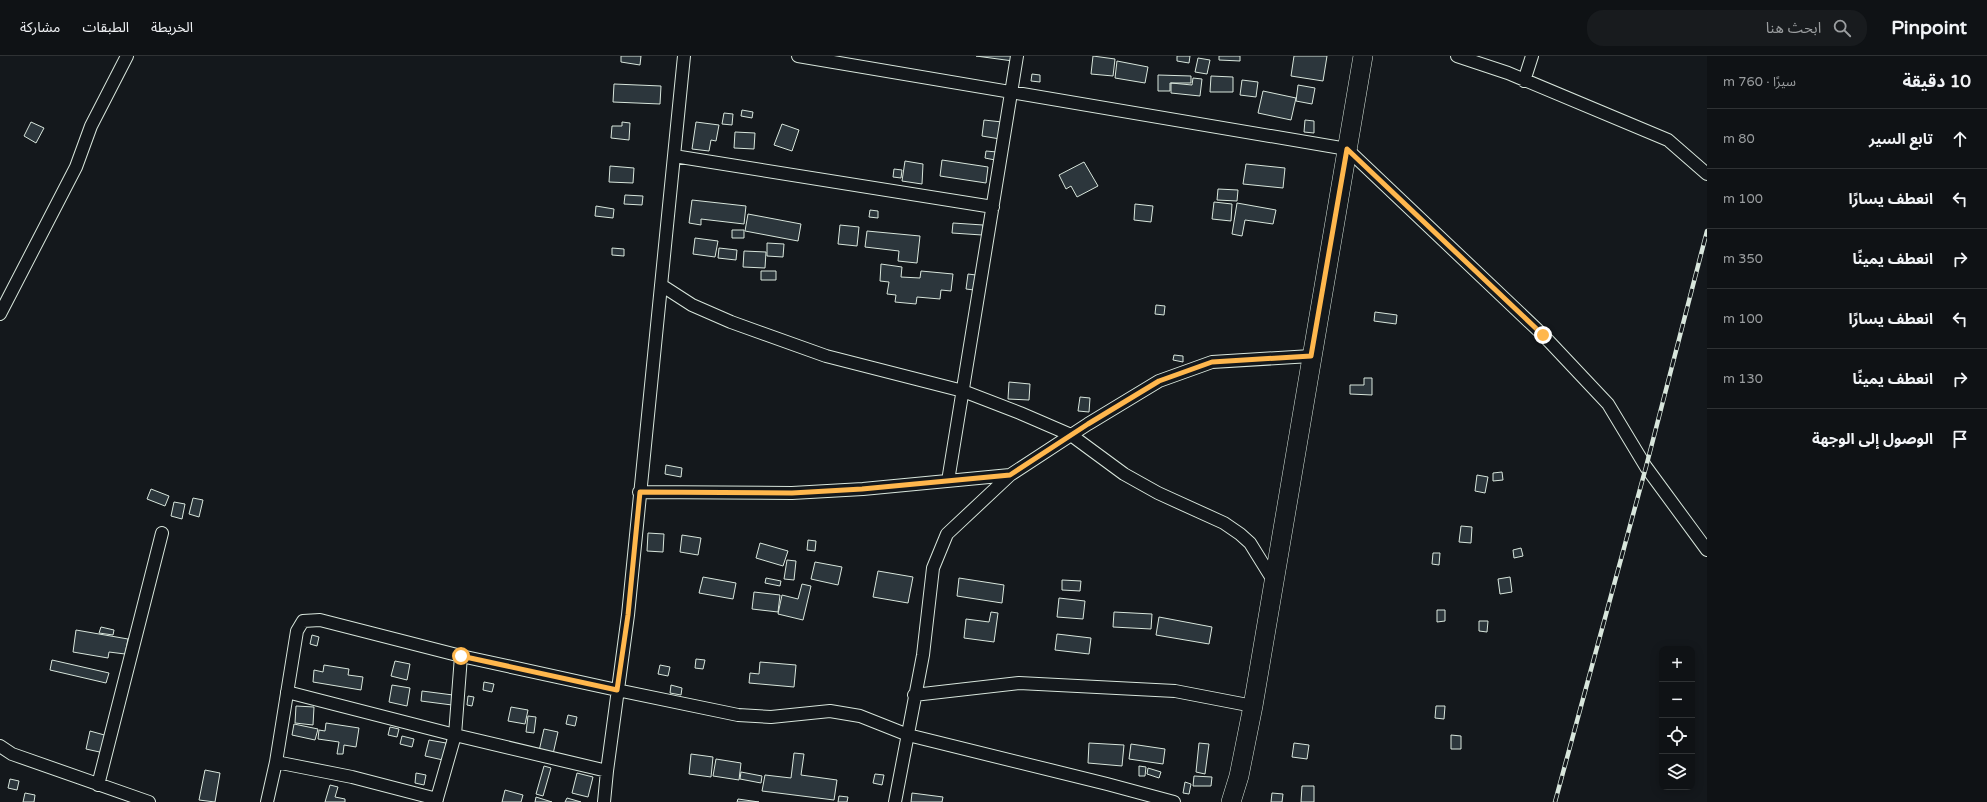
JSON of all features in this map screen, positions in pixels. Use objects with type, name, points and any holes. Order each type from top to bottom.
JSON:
[{"type":"main road","points":[[1231,802],[1239,776],[1253,706],[1362,56]]},
{"type":"street","points":[[0,314],[76,167],[91,126],[127,56]]},
{"type":"street","points":[[604,802],[617,690],[628,615],[684,56]]},
{"type":"street","points":[[798,56],[1347,149],[1543,335],[1608,404],[1646,467],[1707,550]]},
{"type":"street","points":[[948,481],[1018,56]]},
{"type":"street","points":[[1457,56],[1508,73],[1668,140],[1707,174]]},
{"type":"street","points":[[1524,80],[1532,56]]},
{"type":"street","points":[[674,156],[994,207]]},
{"type":"street","points":[[661,285],[692,305],[731,322],[826,356],[963,391],[1071,435],[1124,474],[1158,493],[1224,523],[1240,534],[1250,543],[1273,580]]},
{"type":"street","points":[[895,802],[914,694],[923,655],[933,568],[947,534],[1010,475],[1071,435],[1159,381],[1212,362],[1311,356]]},
{"type":"street","points":[[640,492],[792,493],[862,489],[1010,475]]},
{"type":"street","points":[[98,785],[162,533]]},
{"type":"street","points":[[267,802],[276,762],[297,631],[303,622],[320,620],[461,656],[738,715],[771,717],[830,711],[860,716],[908,735],[1174,802]]},
{"type":"street","points":[[276,762],[352,777],[436,801],[455,735],[461,656]]},
{"type":"street","points":[[914,694],[1019,683],[1175,691],[1253,706]]},
{"type":"street","points":[[287,692],[455,735],[607,771]]},
{"type":"street","points":[[0,746],[12,754],[149,802]]},
{"type":"building","points":[[621,56],[641,56],[640,65],[621,62]]},
{"type":"building","points":[[976,56],[1013,56],[1013,61]]},
{"type":"building","points":[[1093,56],[1115,59],[1113,76],[1091,74]]},
{"type":"building","points":[[1177,56],[1190,56],[1189,63],[1177,61]]},
{"type":"building","points":[[1219,56],[1240,56],[1240,61],[1219,60]]},
{"type":"building","points":[[1294,56],[1327,56],[1323,81],[1291,76]]},
{"type":"building","points":[[1198,58],[1210,60],[1207,74],[1195,72]]},
{"type":"building","points":[[1117,61],[1148,67],[1145,83],[1115,78]]},
{"type":"building","points":[[1032,74],[1040,75],[1040,82],[1031,81]]},
{"type":"building","points":[[1158,75],[1191,76],[1191,83],[1170,83],[1170,91],[1158,91]]},
{"type":"building","points":[[1211,76],[1233,77],[1233,92],[1210,92]]},
{"type":"building","points":[[1193,78],[1202,79],[1200,96],[1171,93],[1171,83],[1192,85]]},
{"type":"building","points":[[1242,80],[1258,82],[1256,97],[1240,95]]},
{"type":"building","points":[[614,84],[661,86],[660,104],[613,102]]},
{"type":"building","points":[[1298,85],[1315,88],[1312,104],[1296,101]]},
{"type":"building","points":[[1263,91],[1296,98],[1291,120],[1258,113]]},
{"type":"building","points":[[742,110],[753,112],[752,118],[741,116]]},
{"type":"building","points":[[724,113],[733,114],[732,125],[722,124]]},
{"type":"building","points":[[984,120],[1002,122],[1000,139],[982,136]]},
{"type":"building","points":[[1305,120],[1314,121],[1314,133],[1304,132]]},
{"type":"building","points":[[31,122],[44,128],[36,143],[24,136]]},
{"type":"building","points":[[622,122],[630,123],[629,140],[611,138],[612,126],[622,126]]},
{"type":"building","points":[[696,122],[719,125],[716,141],[711,140],[709,151],[692,149]]},
{"type":"building","points":[[782,124],[799,130],[792,151],[774,145]]},
{"type":"building","points":[[735,132],[755,133],[754,149],[734,148]]},
{"type":"building","points":[[986,151],[997,152],[995,160],[985,158]]},
{"type":"building","points":[[942,160],[988,167],[986,183],[940,176]]},
{"type":"building","points":[[905,161],[923,164],[922,184],[902,181]]},
{"type":"building","points":[[1084,162],[1098,186],[1077,197],[1071,186],[1066,189],[1059,175]]},
{"type":"building","points":[[1246,164],[1285,168],[1283,188],[1243,184]]},
{"type":"building","points":[[610,166],[634,168],[633,183],[609,182]]},
{"type":"building","points":[[894,169],[902,170],[901,178],[893,177]]},
{"type":"building","points":[[1218,189],[1238,190],[1237,201],[1217,200]]},
{"type":"building","points":[[625,195],[643,196],[642,205],[624,204]]},
{"type":"building","points":[[692,200],[746,206],[744,224],[701,219],[701,225],[689,223]]},
{"type":"building","points":[[1214,202],[1232,204],[1231,221],[1212,219]]},
{"type":"building","points":[[1237,203],[1276,210],[1273,224],[1245,220],[1242,236],[1232,234]]},
{"type":"building","points":[[1135,204],[1153,206],[1151,222],[1134,220]]},
{"type":"building","points":[[596,206],[614,209],[613,218],[595,216]]},
{"type":"building","points":[[870,210],[878,211],[878,218],[869,217]]},
{"type":"building","points":[[748,214],[801,224],[798,241],[745,231]]},
{"type":"building","points":[[953,223],[983,225],[982,235],[952,233]]},
{"type":"building","points":[[840,225],[859,227],[857,246],[838,244]]},
{"type":"building","points":[[732,230],[744,230],[744,238],[732,238]]},
{"type":"building","points":[[867,231],[920,236],[917,263],[898,261],[899,251],[865,247]]},
{"type":"building","points":[[695,238],[718,241],[715,257],[693,254]]},
{"type":"building","points":[[767,243],[784,244],[783,257],[767,256]]},
{"type":"building","points":[[612,248],[624,249],[624,256],[612,255]]},
{"type":"building","points":[[719,248],[737,250],[736,260],[718,258]]},
{"type":"building","points":[[744,251],[766,252],[765,268],[743,267]]},
{"type":"building","points":[[881,264],[902,267],[901,277],[920,278],[921,271],[953,274],[951,291],[941,290],[940,299],[917,297],[916,304],[895,302],[896,295],[887,294],[889,282],[880,281]]},
{"type":"building","points":[[761,271],[776,271],[776,280],[761,280]]},
{"type":"building","points":[[968,274],[976,275],[974,290],[966,289]]},
{"type":"building","points":[[1156,305],[1165,306],[1164,315],[1155,314]]},
{"type":"building","points":[[1375,312],[1397,315],[1396,324],[1374,321]]},
{"type":"building","points":[[1174,355],[1183,356],[1183,362],[1173,360]]},
{"type":"building","points":[[1364,378],[1372,378],[1372,395],[1350,394],[1350,385],[1364,385]]},
{"type":"building","points":[[1009,382],[1030,384],[1029,400],[1008,399]]},
{"type":"building","points":[[1080,397],[1090,398],[1089,412],[1078,411]]},
{"type":"building","points":[[666,465],[682,468],[681,477],[665,474]]},
{"type":"building","points":[[1502,472],[1503,480],[1493,481],[1493,473]]},
{"type":"building","points":[[1477,475],[1488,477],[1485,493],[1475,491]]},
{"type":"building","points":[[151,489],[169,496],[165,506],[147,499]]},
{"type":"building","points":[[193,498],[203,500],[199,517],[189,514]]},
{"type":"building","points":[[174,502],[185,504],[182,519],[171,516]]},
{"type":"building","points":[[1461,526],[1472,527],[1471,543],[1459,542]]},
{"type":"building","points":[[648,533],[664,534],[663,552],[647,551]]},
{"type":"building","points":[[682,535],[701,538],[698,555],[680,552]]},
{"type":"building","points":[[808,540],[816,541],[815,551],[807,550]]},
{"type":"building","points":[[760,543],[788,551],[783,566],[756,558]]},
{"type":"building","points":[[1521,548],[1523,556],[1514,558],[1513,550]]},
{"type":"building","points":[[1433,553],[1440,553],[1439,565],[1432,564]]},
{"type":"building","points":[[787,560],[796,561],[794,580],[784,579]]},
{"type":"building","points":[[815,562],[842,567],[838,585],[811,579]]},
{"type":"building","points":[[878,571],[913,577],[908,603],[873,597]]},
{"type":"building","points":[[703,577],[736,583],[733,599],[699,593]]},
{"type":"building","points":[[1510,577],[1512,592],[1500,594],[1498,579]]},
{"type":"building","points":[[766,578],[781,581],[780,586],[765,583]]},
{"type":"building","points":[[959,578],[1004,585],[1002,603],[957,596]]},
{"type":"building","points":[[1062,580],[1081,581],[1080,591],[1062,590]]},
{"type":"building","points":[[802,584],[811,586],[803,620],[778,614],[782,595],[798,599]]},
{"type":"building","points":[[754,592],[780,595],[778,612],[752,609]]},
{"type":"building","points":[[1059,598],[1085,601],[1083,619],[1057,617]]},
{"type":"building","points":[[1437,610],[1445,610],[1445,621],[1437,622]]},
{"type":"building","points":[[991,612],[998,613],[994,642],[964,638],[966,619],[989,622]]},
{"type":"building","points":[[1114,612],[1152,614],[1151,629],[1113,627]]},
{"type":"building","points":[[1159,617],[1212,627],[1209,644],[1156,635]]},
{"type":"building","points":[[1479,621],[1488,621],[1487,632],[1479,631]]},
{"type":"building","points":[[101,627],[114,630],[113,635],[99,633]]},
{"type":"building","points":[[76,630],[128,639],[125,654],[109,652],[108,658],[73,652]]},
{"type":"building","points":[[1057,634],[1091,638],[1089,654],[1055,650]]},
{"type":"building","points":[[312,635],[319,637],[317,646],[310,644]]},
{"type":"building","points":[[696,659],[705,660],[703,669],[695,668]]},
{"type":"building","points":[[52,660],[109,673],[106,683],[50,670]]},
{"type":"building","points":[[395,661],[410,664],[407,680],[391,676]]},
{"type":"building","points":[[760,662],[796,665],[794,687],[749,683],[750,673],[759,674]]},
{"type":"building","points":[[324,665],[349,669],[348,675],[363,677],[361,690],[313,682],[314,670],[323,672]]},
{"type":"building","points":[[660,665],[670,667],[668,676],[658,674]]},
{"type":"building","points":[[484,682],[494,684],[492,692],[483,690]]},
{"type":"building","points":[[392,685],[410,688],[407,706],[389,702]]},
{"type":"building","points":[[671,685],[682,688],[681,695],[670,693]]},
{"type":"building","points":[[422,691],[453,695],[452,705],[421,701]]},
{"type":"building","points":[[468,696],[474,697],[472,706],[467,705]]},
{"type":"building","points":[[296,706],[314,707],[313,725],[295,723]]},
{"type":"building","points":[[1436,706],[1445,706],[1444,719],[1435,718]]},
{"type":"building","points":[[511,707],[528,710],[525,724],[508,721]]},
{"type":"building","points":[[568,715],[577,717],[575,726],[566,724]]},
{"type":"building","points":[[528,716],[536,717],[534,733],[526,732]]},
{"type":"building","points":[[326,723],[359,728],[356,747],[344,745],[343,754],[337,754],[339,742],[318,739],[319,730],[325,731]]},
{"type":"building","points":[[294,724],[318,729],[315,740],[292,735]]},
{"type":"building","points":[[390,727],[399,729],[397,737],[388,735]]},
{"type":"building","points":[[544,729],[558,732],[553,754],[539,751]]},
{"type":"building","points":[[90,731],[108,736],[104,753],[86,749]]},
{"type":"building","points":[[1451,735],[1461,736],[1461,749],[1451,749]]},
{"type":"building","points":[[402,736],[414,739],[412,747],[400,744]]},
{"type":"building","points":[[429,740],[446,743],[443,760],[425,756]]},
{"type":"building","points":[[1089,743],[1124,745],[1122,766],[1088,763]]},
{"type":"building","points":[[1199,743],[1209,744],[1205,774],[1196,772]]},
{"type":"building","points":[[1294,743],[1309,745],[1307,759],[1292,757]]},
{"type":"building","points":[[1131,744],[1165,749],[1163,764],[1129,759]]},
{"type":"building","points":[[794,753],[804,754],[801,775],[837,780],[834,800],[762,791],[765,775],[791,778]]},
{"type":"building","points":[[691,754],[713,757],[711,777],[689,774]]},
{"type":"building","points":[[716,759],[741,763],[739,780],[713,776]]},
{"type":"building","points":[[544,766],[551,768],[543,796],[536,794]]},
{"type":"building","points":[[1139,766],[1146,767],[1145,776],[1139,776]]},
{"type":"building","points":[[1148,768],[1161,772],[1159,778],[1147,774]]},
{"type":"building","points":[[205,770],[220,773],[215,802],[199,800]]},
{"type":"building","points":[[741,772],[762,776],[761,783],[740,779]]},
{"type":"building","points":[[416,773],[426,775],[424,785],[415,783]]},
{"type":"building","points":[[577,773],[593,777],[588,797],[572,793]]},
{"type":"building","points":[[875,774],[884,775],[882,785],[873,783]]},
{"type":"building","points":[[1194,776],[1212,777],[1211,786],[1193,786]]},
{"type":"building","points":[[10,779],[19,781],[17,790],[8,788]]},
{"type":"building","points":[[1185,782],[1191,784],[1189,794],[1183,793]]},
{"type":"building","points":[[330,785],[338,787],[335,797],[345,799],[345,802],[325,802]]},
{"type":"building","points":[[1302,786],[1314,786],[1314,802],[1301,802]]},
{"type":"building","points":[[505,790],[523,795],[521,802],[502,802]]},
{"type":"building","points":[[25,793],[35,795],[34,802],[23,802]]},
{"type":"building","points":[[912,793],[943,797],[942,802],[911,802]]},
{"type":"building","points":[[1272,793],[1283,794],[1282,802],[1271,802]]},
{"type":"building","points":[[839,796],[848,797],[847,802],[838,802]]},
{"type":"building","points":[[536,797],[552,802],[535,802]]},
{"type":"building","points":[[567,798],[581,802],[565,802]]},
{"type":"building","points":[[738,799],[759,802],[737,802]]},
{"type":"railway","points":[[1555,802],[1646,467],[1707,231]]},
{"type":"route","points":[[461,656],[617,690],[628,615],[640,492],[752,494],[792,493],[862,489],[1010,475],[1088,424],[1159,381],[1212,362],[1311,356],[1347,149],[1543,335]]}]
